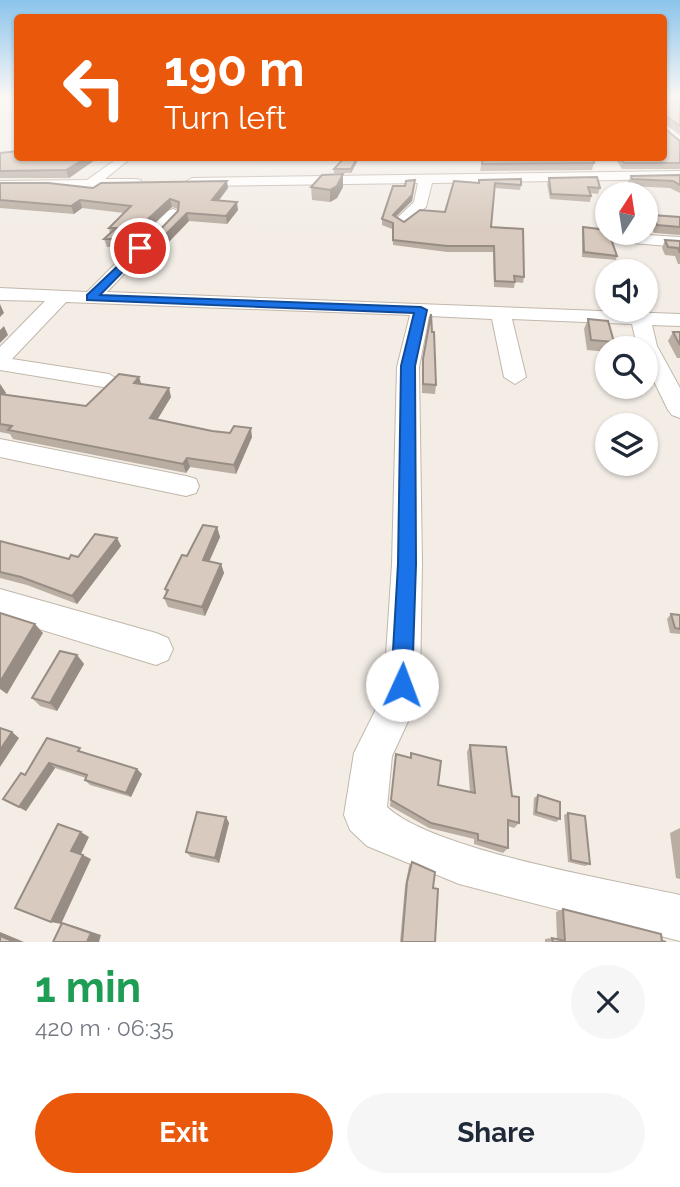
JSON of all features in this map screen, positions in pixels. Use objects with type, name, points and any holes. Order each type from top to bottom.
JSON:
[{"type":"street","points":[[90,184],[121,161]]},
{"type":"street","points":[[174,183],[680,175]]},
{"type":"street","points":[[403,220],[421,204],[426,179]]},
{"type":"street","points":[[0,185],[146,183]]},
{"type":"street","points":[[91,298],[173,215]]},
{"type":"street","points":[[658,241],[680,242]]},
{"type":"street","points":[[0,294],[595,316]]},
{"type":"street","points":[[0,359],[60,297]]},
{"type":"street","points":[[421,310],[408,366],[407,564],[402,685],[399,702],[373,753],[365,814],[376,830],[418,850],[680,918]]},
{"type":"street","points":[[501,313],[515,377]]},
{"type":"street","points":[[658,319],[680,320]]},
{"type":"street","points":[[641,322],[647,346],[680,410]]},
{"type":"street","points":[[0,364],[109,381]]},
{"type":"street","points":[[0,448],[187,486]]},
{"type":"street","points":[[0,603],[156,649]]},
{"type":"building","points":[[667,141],[680,141],[680,163],[623,161],[667,161]]},
{"type":"building","points":[[14,151],[14,161],[81,161],[66,170],[0,171],[0,153]]},
{"type":"building","points":[[341,161],[355,161],[351,169],[334,169]]},
{"type":"building","points":[[482,161],[594,163],[482,164]]},
{"type":"building","points":[[343,174],[337,186],[330,190],[311,187],[322,175]]},
{"type":"building","points":[[680,175],[680,185],[673,181],[632,179],[631,176]]},
{"type":"building","points":[[597,177],[598,182],[595,182],[595,188],[588,187],[591,196],[551,194],[549,178]]},
{"type":"building","points":[[521,179],[521,185],[495,183],[491,227],[523,229],[524,277],[514,276],[515,282],[495,281],[494,246],[447,246],[393,240],[393,223],[382,219],[393,186],[405,186],[406,181],[415,180],[412,195],[393,215],[404,222],[420,210],[445,212],[454,181],[479,183],[479,180]]},
{"type":"building","points":[[227,181],[212,200],[237,202],[226,216],[187,213],[161,239],[151,239],[178,211],[179,202],[170,199],[126,239],[104,239],[116,228],[109,228],[131,206],[80,200],[71,206],[0,200],[0,183],[48,183],[93,188],[101,183]]},
{"type":"building","points":[[658,215],[680,217],[680,227],[658,225]]},
{"type":"building","points":[[583,227],[595,228],[595,245],[613,245],[617,256],[584,252]]},
{"type":"building","points":[[665,240],[680,241],[680,253],[678,248],[668,247]]},
{"type":"building","points":[[431,314],[436,385],[423,384],[423,359]]},
{"type":"building","points":[[588,319],[608,322],[612,336],[595,336],[595,340],[591,340]]},
{"type":"building","points":[[673,332],[680,332],[680,345]]},
{"type":"building","points":[[119,374],[139,377],[134,383],[169,388],[150,418],[230,433],[234,426],[251,428],[234,465],[187,458],[183,464],[8,430],[12,426],[0,424],[0,394],[86,406]]},
{"type":"building","points":[[203,525],[217,527],[203,560],[221,564],[202,607],[164,598],[168,590],[165,589],[182,555],[187,556]]},
{"type":"building","points":[[95,534],[117,538],[72,596],[0,572],[0,541],[69,559],[71,555],[78,557]]},
{"type":"building","points":[[0,613],[35,624],[0,682]]},
{"type":"building","points":[[671,614],[680,615],[680,629],[675,628]]},
{"type":"building","points":[[60,651],[77,655],[50,703],[32,698]]},
{"type":"building","points":[[0,728],[12,732],[0,750]]},
{"type":"building","points":[[47,738],[80,748],[78,751],[137,769],[126,793],[85,780],[87,775],[49,763],[19,807],[3,799],[21,773],[25,775]]},
{"type":"building","points":[[470,745],[506,747],[512,796],[519,797],[519,823],[508,820],[508,848],[478,840],[478,834],[431,823],[391,800],[396,754],[411,758],[411,753],[441,761],[438,785],[475,793]]},
{"type":"building","points":[[538,795],[560,802],[560,819],[536,812]]},
{"type":"building","points":[[197,812],[226,817],[215,858],[186,852]]},
{"type":"building","points":[[568,813],[585,816],[590,864],[571,860]]},
{"type":"building","points":[[58,824],[81,832],[71,851],[83,855],[51,922],[15,908]]},
{"type":"building","points":[[412,862],[435,872],[433,888],[438,889],[435,942],[402,942],[407,882]]},
{"type":"building","points":[[563,909],[661,934],[662,941],[666,942],[553,942],[552,938],[565,941]]},
{"type":"building","points":[[62,923],[91,933],[87,942],[53,942]]},
{"type":"building","points":[[0,936],[15,942],[0,942]]},
{"type":"route","points":[[140,248],[91,298],[421,310],[408,366],[407,564],[402,685]]}]
